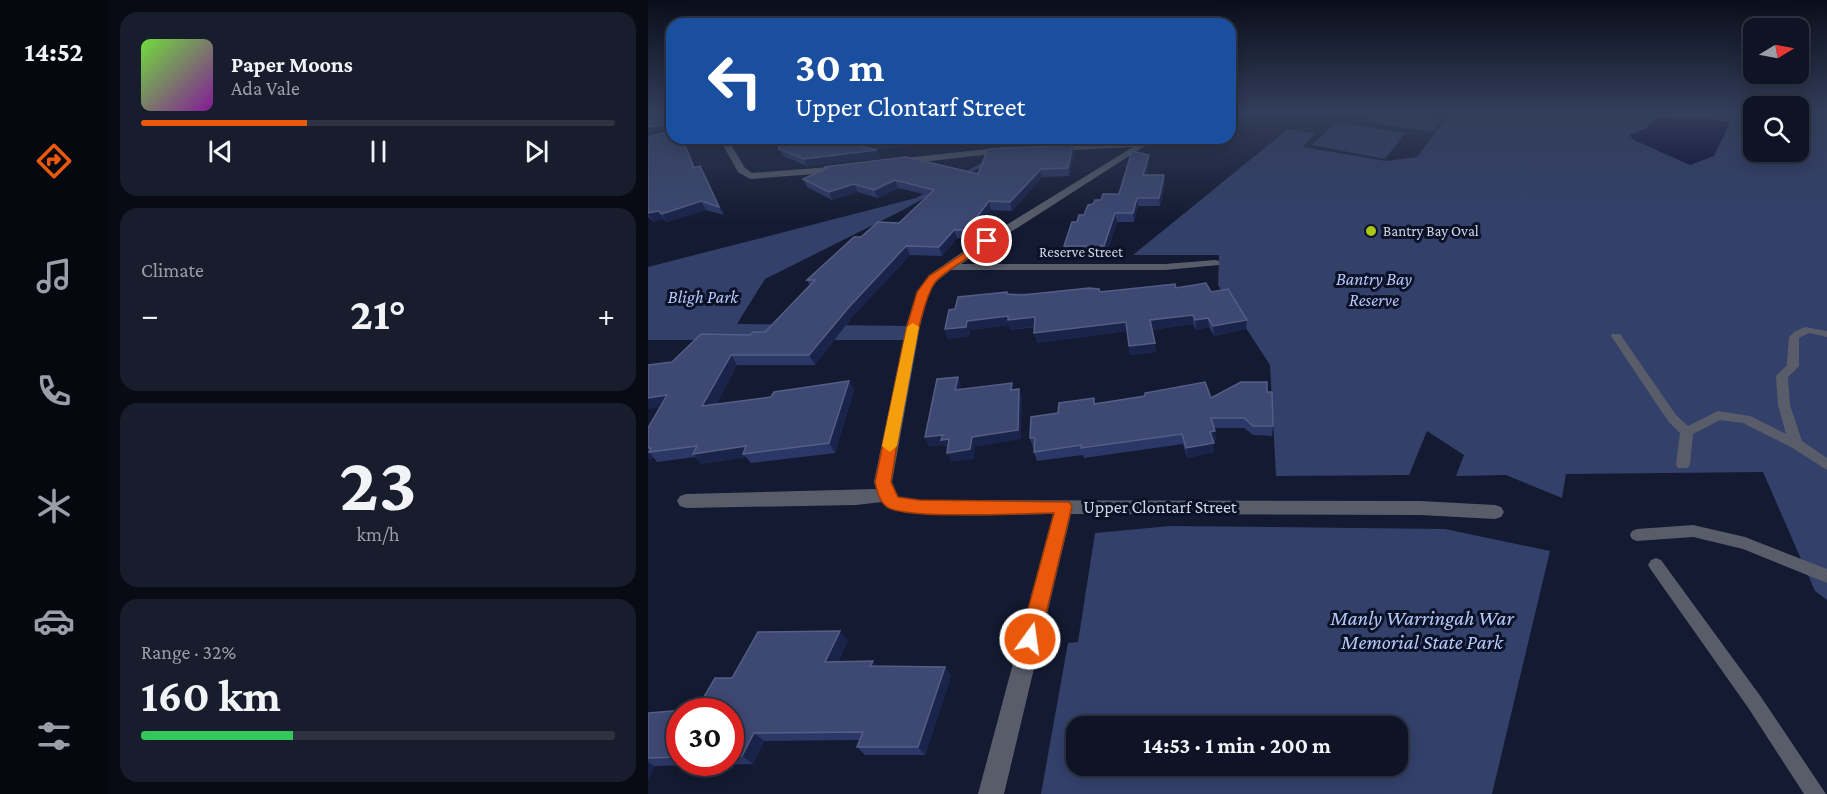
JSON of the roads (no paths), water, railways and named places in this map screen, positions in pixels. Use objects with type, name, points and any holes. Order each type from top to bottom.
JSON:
[{"type":"street","points":[[729,149],[741,170],[750,176],[852,167]]},
{"type":"street","points":[[886,495],[883,482],[917,312],[923,292],[933,278],[1135,149]]},
{"type":"street","points":[[885,163],[973,152],[1012,150]]},
{"type":"street","name":"Reserve Street","points":[[948,267],[1165,267],[1215,263]]},
{"type":"street","name":"Upper Clontarf Street","points":[[686,501],[856,498],[886,495],[893,503],[919,507],[1420,508],[1495,512]]},
{"type":"street","points":[[991,794],[1064,506]]},
{"type":"lane","points":[[1796,444],[1784,405],[1782,376],[1793,366],[1794,337],[1800,331],[1813,330],[1827,334]]},
{"type":"lane","points":[[1616,336],[1672,418],[1687,432]]},
{"type":"lane","points":[[1687,432],[1718,415],[1746,419],[1796,444],[1827,465]]},
{"type":"lane","points":[[1683,464],[1687,432]]},
{"type":"lane","points":[[1637,535],[1693,531],[1745,543],[1827,576]]},
{"type":"lane","points":[[1656,565],[1755,703],[1816,794]]},
{"type":"place","name":"Bantry Bay Oval","points":[[1371,231]]},
{"type":"park label","name":"Bantry Bay Reserve","points":[[1374,289]]},
{"type":"park label","name":"Bligh Park","points":[[703,297]]},
{"type":"park label","name":"Manly Warringah War Memorial State Park","points":[[1422,630]]}]
